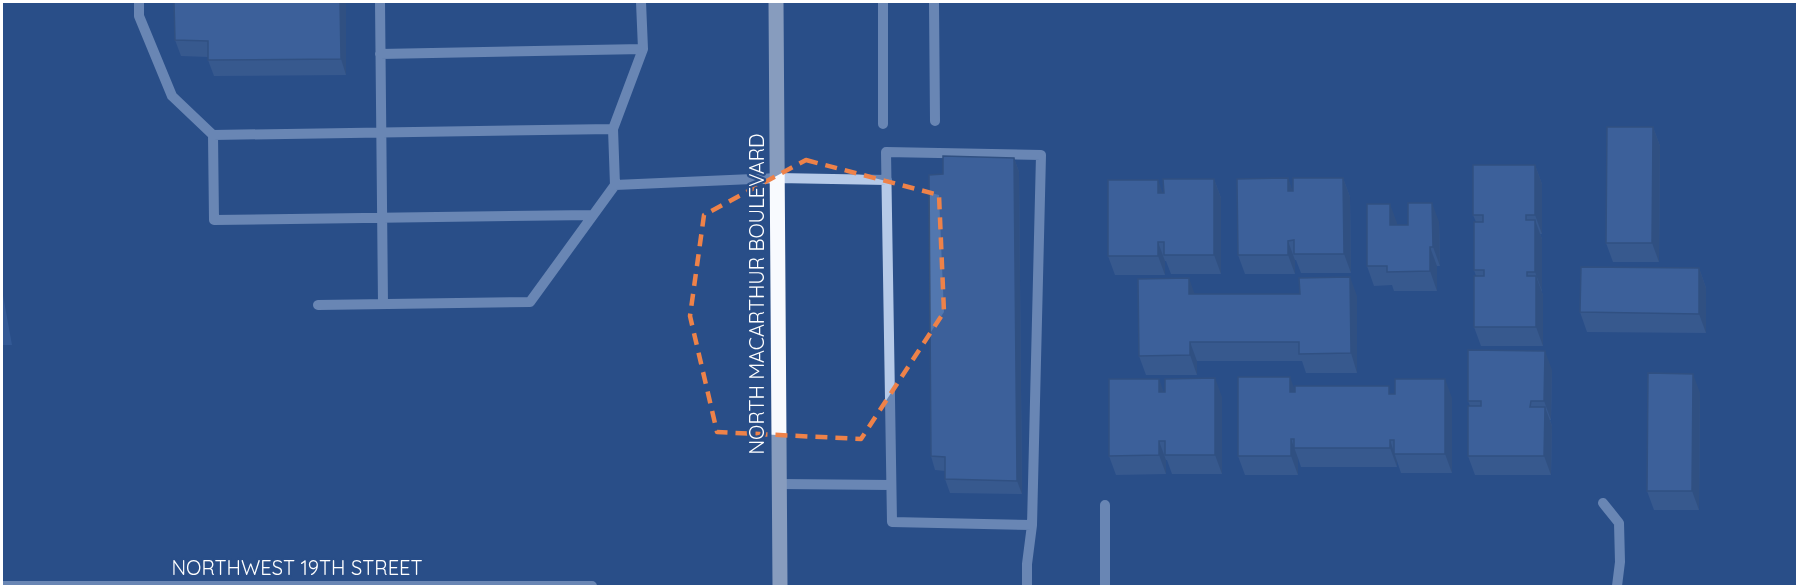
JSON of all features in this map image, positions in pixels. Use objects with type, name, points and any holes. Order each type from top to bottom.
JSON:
[{"type":"main road","name":"NORTH MACARTHUR BOULEVARD","points":[[776,2],[780,586]]},
{"type":"street","points":[[139,2],[139,16],[172,96],[213,135],[613,129]]},
{"type":"street","points":[[380,2],[383,304]]},
{"type":"street","points":[[318,305],[530,302],[615,185],[613,129],[643,48],[641,2]]},
{"type":"street","points":[[883,2],[883,124]]},
{"type":"street","points":[[934,2],[935,121]]},
{"type":"street","points":[[380,54],[643,48]]},
{"type":"street","points":[[213,135],[214,220],[593,215]]},
{"type":"street","points":[[1027,586],[1032,525],[1041,155],[886,152],[891,522],[1032,525]]},
{"type":"street","points":[[615,185],[778,178],[886,180]]},
{"type":"street","points":[[780,484],[891,485]]},
{"type":"street","points":[[1603,503],[1619,523],[1620,562],[1617,586]]},
{"type":"street","points":[[1105,505],[1105,586]]},
{"type":"street","name":"NORTHWEST 19TH STREET","points":[[2,586],[592,586]]},
{"type":"highlighted area","points":[[806,160],[939,195],[944,312],[861,439],[717,432],[690,316],[704,215]]},
{"type":"shaded area","points":[[2,290],[12,345],[2,345]]},
{"type":"building","points":[[174,2],[340,2],[341,59],[208,60],[208,41],[175,40]]},
{"type":"building","points":[[1607,127],[1653,127],[1652,243],[1606,243]]},
{"type":"building","points":[[943,156],[1014,158],[1017,481],[945,479],[945,457],[931,456],[929,175],[943,174]]},
{"type":"building","points":[[1473,165],[1535,165],[1535,215],[1526,215],[1526,220],[1535,220],[1535,272],[1527,272],[1527,276],[1536,276],[1536,327],[1474,327],[1474,276],[1484,276],[1484,270],[1474,270],[1474,222],[1483,222],[1483,215],[1473,215]]},
{"type":"building","points":[[1288,178],[1288,191],[1293,191],[1293,178],[1343,178],[1344,254],[1294,254],[1294,240],[1288,241],[1288,255],[1238,255],[1237,179]]},
{"type":"building","points":[[1163,179],[1214,179],[1214,255],[1164,255],[1164,242],[1158,242],[1158,256],[1108,256],[1108,180],[1158,180],[1158,193],[1164,193]]},
{"type":"building","points":[[1408,203],[1432,203],[1433,247],[1430,247],[1430,271],[1387,272],[1387,266],[1367,266],[1367,204],[1390,204],[1390,225],[1408,225]]},
{"type":"building","points":[[1581,267],[1699,268],[1699,314],[1580,312]]},
{"type":"building","points":[[1350,277],[1351,353],[1299,354],[1299,342],[1190,342],[1190,355],[1139,356],[1138,279],[1189,278],[1189,294],[1300,294],[1299,278]]},
{"type":"building","points":[[1468,350],[1545,351],[1544,401],[1531,401],[1530,407],[1545,407],[1544,456],[1468,456],[1468,406],[1481,406],[1481,401],[1468,401]]},
{"type":"building","points":[[1648,373],[1693,374],[1692,491],[1647,491]]},
{"type":"building","points":[[1238,377],[1290,377],[1290,392],[1295,392],[1295,386],[1389,386],[1389,394],[1395,394],[1395,379],[1445,379],[1445,454],[1394,454],[1394,440],[1390,440],[1390,448],[1294,448],[1294,439],[1291,439],[1291,456],[1238,456]]},
{"type":"building","points":[[1215,378],[1215,455],[1165,455],[1165,441],[1159,441],[1159,455],[1109,456],[1109,379],[1159,379],[1159,392],[1165,392],[1165,379]]}]
